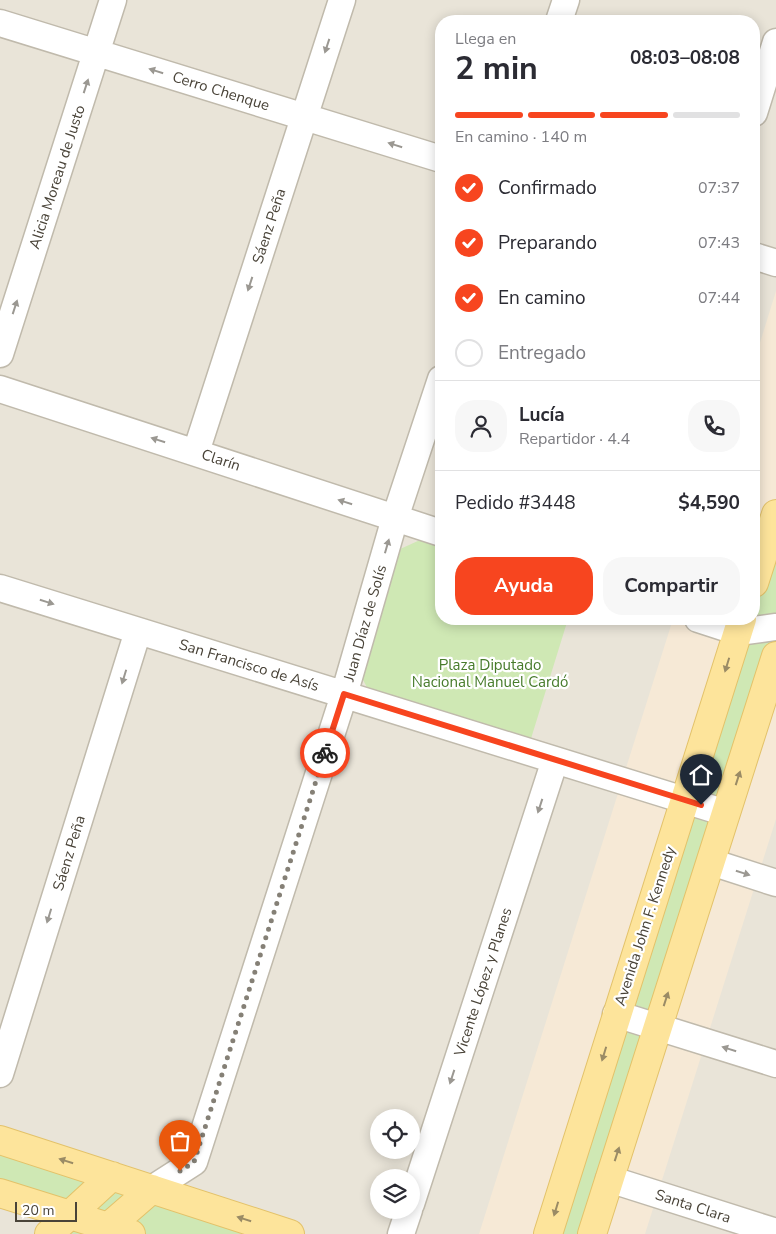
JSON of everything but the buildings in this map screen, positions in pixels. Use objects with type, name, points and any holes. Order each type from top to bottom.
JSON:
[{"type":"main road","points":[[760,564],[776,514]]},
{"type":"main road","name":"Avenida John F. Kennedy","points":[[548,1234],[740,626]]},
{"type":"main road","points":[[592,1234],[726,813],[770,695],[776,656]]},
{"type":"main road","points":[[0,1140],[290,1234]]},
{"type":"main road","points":[[48,1234],[112,1176]]},
{"type":"main road","points":[[0,1192],[69,1214],[113,1231],[152,1189]]},
{"type":"street","name":"Alicia Moreau de Justo","points":[[0,354],[113,0]]},
{"type":"street","name":"Sáenz Peña","points":[[196,452],[342,0]]},
{"type":"street","points":[[561,15],[566,0]]},
{"type":"street","name":"Cerro Chenque","points":[[0,23],[435,157]]},
{"type":"street","points":[[760,93],[776,42]]},
{"type":"street","points":[[760,258],[776,263]]},
{"type":"street","name":"Clarín","points":[[0,389],[435,532]]},
{"type":"street","name":"Juan Díaz de Solís","points":[[152,1189],[194,1162],[344,694],[395,518],[435,397]]},
{"type":"street","name":"San Francisco de Asís","points":[[0,588],[726,813]]},
{"type":"street","points":[[740,626],[776,627]]},
{"type":"street","name":"Sáenz Peña","points":[[0,1074],[138,631]]},
{"type":"street","name":"Vicente López y Planes","points":[[420,1176],[555,760]]},
{"type":"street","points":[[711,862],[776,883]]},
{"type":"street","points":[[616,1014],[776,1064]]},
{"type":"street","name":"Santa Clara","points":[[609,1179],[776,1232]]},
{"type":"street","points":[[402,1234],[406,1219]]},
{"type":"shaded area","points":[[0,0],[776,0],[776,1234],[0,1234]]},
{"type":"shaded area","points":[[776,291],[776,819],[645,1234],[479,1234],[671,625],[760,625],[760,343]]},
{"type":"green space","points":[[776,514],[776,656],[592,1234],[548,1234],[752,625],[760,625],[760,564]]},
{"type":"green space","name":"Plaza Diputado Nacional Manuel Cardó","points":[[420,540],[435,545],[435,625],[566,625],[529,745],[370,693],[362,678],[398,550]]},
{"type":"green space","points":[[0,1140],[290,1234],[49,1234],[69,1215],[0,1193]]},
{"type":"way so far","points":[[180,1171],[194,1162],[325,753]]},
{"type":"route","points":[[325,753],[344,694],[701,805]]}]
